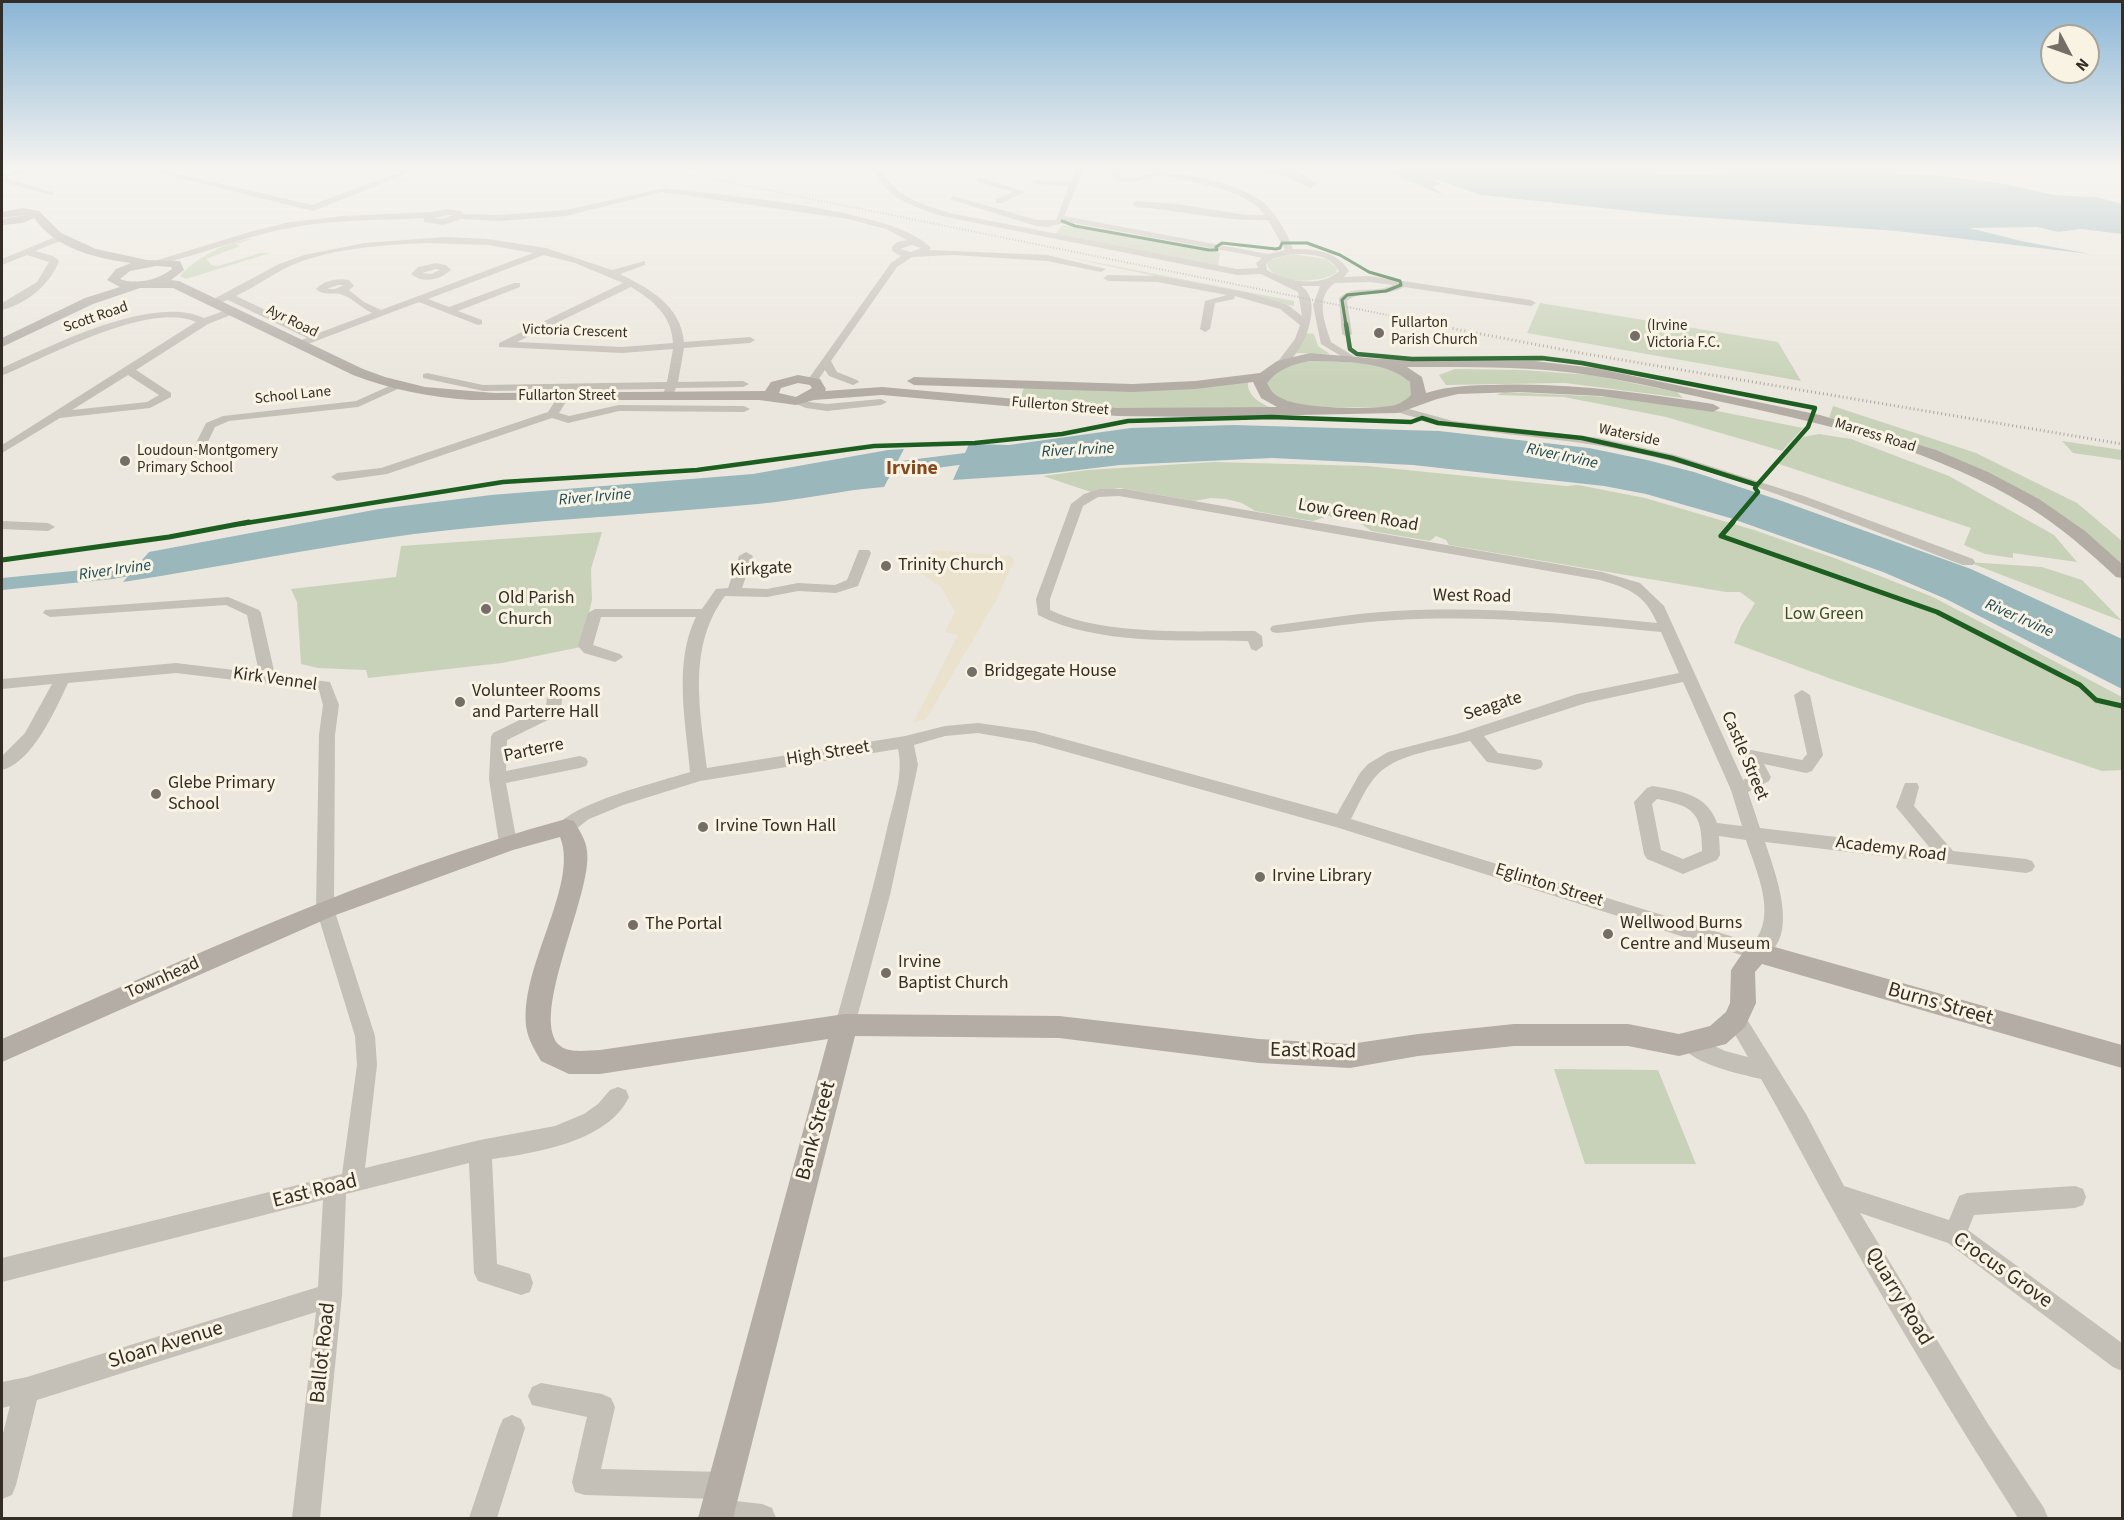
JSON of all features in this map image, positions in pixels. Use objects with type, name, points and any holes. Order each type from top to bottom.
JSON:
[{"type":"main road","points":[[2,343],[89,301],[176,275],[171,263],[101,255],[68,241]]},
{"type":"main road","points":[[101,255],[108,261],[113,279],[122,284],[144,283]]},
{"type":"main road","points":[[89,301],[127,268],[154,262]]},
{"type":"main road","name":"Ayr Road","points":[[176,275],[213,302],[358,372],[396,386]]},
{"type":"main road","points":[[1309,411],[1294,408],[1267,397],[1260,390],[1263,377],[1281,364],[1310,357],[1381,363],[1399,368],[1419,383],[1416,398],[1403,407]]},
{"type":"main road","name":"Marress Road","points":[[1381,363],[1508,364],[1559,367],[1617,376],[1735,400],[1861,429],[1927,452],[1989,479],[2049,513],[2101,551],[2121,580]]},
{"type":"main road","name":"Fullerton Street","points":[[813,387],[853,382],[1016,383],[1132,388],[1195,385],[1263,377]]},
{"type":"main road","points":[[790,380],[813,387],[798,401],[783,400],[773,392],[790,380]]},
{"type":"main road","name":"Fullarton Street","points":[[396,386],[465,397],[563,398],[740,389],[773,392]]},
{"type":"main road","name":"Fullerton Street","points":[[813,387],[1117,412],[1199,413],[1403,407]]},
{"type":"main road","name":"Marress Road","points":[[1403,407],[1433,395],[1458,390],[1518,388],[1601,393],[1799,420],[1853,433],[1912,453],[2008,498],[2052,527],[2121,580]]},
{"type":"main road","name":"High Street","points":[[325,909],[508,843],[566,827]]},
{"type":"main road","name":"East Road","points":[[566,827],[576,851],[574,873],[541,995],[538,1017],[540,1036],[550,1053],[576,1063],[600,1062],[845,1025],[1059,1027],[1220,1047],[1350,1056],[1419,1045],[1514,1035],[1628,1035],[1679,1045],[1717,1036],[1736,1019]]},
{"type":"main road","name":"Townhead","points":[[2,1051],[325,909]]},
{"type":"main road","points":[[1736,1019],[1743,1003],[1743,970],[1757,952]]},
{"type":"main road","name":"Burns Street","points":[[1757,952],[2122,1057]]},
{"type":"main road","name":"Bank Street","points":[[718,1506],[845,1025]]},
{"type":"street","points":[[2,262],[57,241]]},
{"type":"street","points":[[154,262],[187,256],[230,241]]},
{"type":"street","points":[[213,302],[229,297],[260,277],[307,257],[387,243],[440,241]]},
{"type":"street","points":[[427,376],[483,388],[670,391],[680,345],[672,318],[654,296],[610,274],[547,251],[513,244],[475,241]]},
{"type":"street","points":[[902,241],[895,247],[896,251],[919,249],[1047,258],[1073,262],[1113,273],[1108,278]]},
{"type":"street","points":[[907,241],[919,249]]},
{"type":"street","points":[[1073,241],[1237,272],[1263,271],[1302,291],[1309,311],[1306,325],[1300,339],[1281,364]]},
{"type":"street","points":[[1187,241],[1268,257],[1290,252],[1320,254],[1338,261],[1344,267],[1369,279]]},
{"type":"street","points":[[1286,241],[1290,252]]},
{"type":"street","points":[[176,275],[226,242]]},
{"type":"street","points":[[1320,254],[1334,245]]},
{"type":"street","points":[[813,387],[894,265],[919,249]]},
{"type":"street","points":[[300,344],[547,251]]},
{"type":"street","points":[[2,308],[38,287],[51,273],[54,261],[27,252]]},
{"type":"street","points":[[1263,271],[1261,264],[1268,257]]},
{"type":"street","points":[[1073,262],[1094,278],[1146,278],[1249,296],[1284,307],[1306,325]]},
{"type":"street","points":[[610,274],[642,263]]},
{"type":"street","points":[[1344,267],[1344,271],[1320,291],[1316,302],[1326,344],[1351,359]]},
{"type":"street","points":[[1088,272],[1101,269]]},
{"type":"street","points":[[441,274],[464,282]]},
{"type":"street","points":[[1281,280],[1300,284],[1369,279],[1531,303]]},
{"type":"street","name":"Victoria Crescent","points":[[631,283],[503,345],[622,350],[680,345]]},
{"type":"street","points":[[448,311],[517,285]]},
{"type":"street","points":[[1347,334],[1342,300],[1345,296],[1352,293],[1388,292],[1401,285]]},
{"type":"street","points":[[1205,329],[1210,301],[1207,288]]},
{"type":"street","points":[[343,290],[361,304],[381,314]]},
{"type":"street","points":[[1210,301],[1227,297],[1249,296]]},
{"type":"street","name":"Ayr Road","points":[[229,297],[316,338]]},
{"type":"street","points":[[419,299],[478,322]]},
{"type":"street","points":[[2,450],[204,322],[232,311]]},
{"type":"street","name":"Scott Road","points":[[2,372],[85,335],[154,315],[171,313],[191,316],[204,322]]},
{"type":"street","points":[[680,345],[750,340]]},
{"type":"street","points":[[827,363],[833,374],[853,382]]},
{"type":"street","points":[[56,415],[150,405],[167,395],[128,370]]},
{"type":"street","name":"School Lane","points":[[202,443],[210,425],[227,418],[358,404],[396,386]]},
{"type":"street","points":[[337,477],[383,471],[552,414],[563,398]]},
{"type":"street","points":[[798,401],[804,405],[826,406],[881,402]]},
{"type":"street","name":"Waterside","points":[[1403,407],[1438,423],[1582,438],[1672,458],[1757,485],[1968,562]]},
{"type":"street","points":[[552,414],[568,420],[619,408],[744,409]]},
{"type":"street","name":"Low Green Road","points":[[1256,646],[1255,636],[1185,635],[1073,625],[1047,616],[1043,612],[1043,599],[1077,504],[1089,496],[1103,492],[1125,494],[1602,576],[1635,586]]},
{"type":"street","points":[[2,525],[48,527]]},
{"type":"street","name":"Kirkgate","points":[[699,774],[691,682],[698,632],[706,613],[721,591],[767,593],[798,587],[845,587],[853,583],[864,553]]},
{"type":"street","points":[[734,592],[746,556]]},
{"type":"street","name":"Castle Street","points":[[1635,586],[1657,606],[1739,790],[1755,834],[1772,892],[1774,916],[1771,936],[1757,952]]},
{"type":"street","points":[[50,613],[228,601],[254,614],[268,678]]},
{"type":"street","points":[[615,657],[589,650],[585,646],[595,613],[706,613]]},
{"type":"street","name":"West Road","points":[[1277,629],[1360,618],[1440,615],[1585,619],[1667,628]]},
{"type":"street","name":"Kirk Vennel","points":[[2,684],[176,668],[325,686],[331,705],[327,735],[325,909]]},
{"type":"street","name":"Seagate","points":[[1341,822],[1366,777],[1382,762],[1394,756],[1473,734],[1583,698],[1687,676]]},
{"type":"street","points":[[2,764],[20,752],[44,717],[63,678]]},
{"type":"street","name":"Parterre","points":[[508,843],[497,779],[500,737],[554,710],[556,686]]},
{"type":"street","points":[[1739,790],[1763,777],[1751,756],[1806,767],[1815,755],[1802,695]]},
{"type":"street","name":"High Street","points":[[566,827],[583,815],[617,801],[699,774],[905,742],[929,734],[963,728],[1006,731],[1341,822]]},
{"type":"street","points":[[1473,734],[1492,758],[1535,764]]},
{"type":"street","name":"Bank Street","points":[[845,1025],[881,895],[906,784],[910,765],[905,742]]},
{"type":"street","name":"Parterre","points":[[497,779],[580,762]]},
{"type":"street","points":[[1911,787],[1905,807],[1948,857]]},
{"type":"street","points":[[1653,792],[1684,797],[1704,810],[1711,830],[1711,855],[1683,867],[1653,854],[1643,802],[1653,792]]},
{"type":"street","name":"Eglinton Street","points":[[1341,822],[1757,952]]},
{"type":"street","name":"Academy Road","points":[[1711,830],[2026,866]]},
{"type":"street","name":"Ballot Road","points":[[306,1518],[344,1184],[367,1065],[365,1036],[325,909]]},
{"type":"street","name":"Quarry Road","points":[[1736,1019],[1798,1121],[1836,1194],[1979,1433],[2034,1518]]},
{"type":"street","points":[[1690,1043],[1720,1059],[1768,1072]]},
{"type":"street","name":"East Road","points":[[2,1270],[480,1150],[547,1140],[596,1118],[610,1109],[618,1097]]},
{"type":"street","points":[[480,1150],[486,1273],[521,1283]]},
{"type":"street","name":"Crocus Grove","points":[[1836,1194],[1955,1234],[2122,1358]]},
{"type":"street","points":[[1955,1234],[1967,1204],[2075,1197]]},
{"type":"street","name":"Sloan Avenue","points":[[14,1393],[330,1295]]},
{"type":"street","points":[[2,1485],[14,1393]]},
{"type":"street","points":[[541,1396],[602,1407],[585,1482],[718,1506],[762,1518]]},
{"type":"street","points":[[483,1518],[512,1428]]},
{"type":"green space","points":[[246,241],[236,244],[240,246],[206,259],[212,265],[218,266],[261,253],[270,253],[186,279],[180,276],[203,257],[234,242]]},
{"type":"green space","points":[[1086,241],[1152,241],[1220,253],[1218,266]]},
{"type":"green space","points":[[1053,254],[1294,301],[1294,306]]},
{"type":"green space","points":[[1293,254],[1326,259],[1337,268],[1336,273],[1320,279],[1288,279],[1271,271],[1267,264],[1270,260]]},
{"type":"green space","points":[[1540,303],[1778,342],[1801,381],[1527,333]]},
{"type":"green space","points":[[1306,333],[1314,334],[1318,346],[1330,354],[1293,353]]},
{"type":"green space","points":[[1317,360],[1370,364],[1397,372],[1413,387],[1411,396],[1399,404],[1388,407],[1313,408],[1279,401],[1264,381],[1285,365]]},
{"type":"green space","points":[[1455,369],[1523,370],[1592,375],[1677,392],[1683,398],[1565,383],[1446,385],[1439,375]]},
{"type":"green space","points":[[1248,382],[1253,396],[1274,409],[1121,409],[1020,399],[1025,385],[1048,387]]},
{"type":"green space","points":[[1504,392],[1610,397],[1717,411],[1803,428],[1782,451],[1666,417],[1564,397],[1496,395]]},
{"type":"green space","points":[[1833,406],[1976,453],[2077,503],[2122,541],[2122,567],[1968,467],[1910,442],[1829,418]]},
{"type":"green space","points":[[1819,434],[1851,439],[1949,476],[2054,535],[2077,562],[2013,553],[2013,558],[1985,554],[1964,545],[1971,528],[1776,463],[1803,437]]},
{"type":"green space","points":[[2062,441],[2122,450],[2122,460],[2073,453]]},
{"type":"green space","name":"Low Green","points":[[1214,462],[1367,466],[1566,486],[1578,485],[1645,498],[1754,530],[1837,559],[1933,597],[2122,697],[2122,770],[2102,771],[1834,680],[1734,643],[1755,603],[1740,592],[1726,592],[1449,545],[1446,540],[1436,536],[1430,541],[1371,531],[1359,522],[1328,516],[1313,521],[1255,511],[1242,503],[1226,499],[1211,498],[1194,501],[1120,488],[1091,492],[1043,476],[1088,470]]},
{"type":"green space","points":[[602,532],[591,569],[592,600],[581,647],[502,663],[368,678],[366,670],[318,668],[301,664],[297,602],[291,589],[396,577],[401,546]]},
{"type":"green space","points":[[1968,562],[2042,567],[2082,580],[2122,621]]},
{"type":"green space","points":[[1554,1069],[1658,1070],[1696,1164],[1585,1164]]},
{"type":"shaded area","points":[[934,550],[1011,556],[1014,560],[997,599],[926,719],[913,723],[958,635],[945,632],[955,612],[941,587],[921,573],[918,567]]},
{"type":"water","points":[[1980,241],[2021,241],[2090,254]]},
{"type":"water","points":[[1234,425],[1439,431],[1589,448],[1694,472],[1971,569],[2122,639],[2122,689],[1946,599],[1883,572],[1730,518],[1646,494],[1604,486],[1413,465],[1272,458],[1120,465],[1044,474],[953,480],[969,444],[1009,445],[1131,428]]},
{"type":"water","points":[[904,449],[884,487],[758,504],[414,534],[123,582],[149,552],[379,509],[491,495],[753,474]]},
{"type":"waterway","name":"River Irvine","points":[[861,472],[997,455]]},
{"type":"waterway","name":"River Irvine","points":[[2,584],[113,573],[168,563]]},
{"type":"railway","points":[[1020,241],[1437,325]]},
{"type":"railway","points":[[1429,324],[1581,353],[2122,444]]},
{"type":"cycle path","points":[[1158,241],[1209,250],[1217,250],[1216,247],[1222,243],[1276,249],[1280,248],[1282,243],[1307,243],[1340,255],[1369,272],[1400,281],[1401,285],[1394,289],[1353,293],[1342,300],[1350,349],[1357,354],[1412,359],[1542,358],[1582,363],[1815,408],[1808,427],[1757,485],[1755,488],[1758,492],[1721,536],[1937,612],[2080,685],[2096,700],[2122,706]]},
{"type":"cycle path","points":[[2,560],[169,537],[503,482],[697,470],[874,446],[975,443],[1062,434],[1128,421],[1271,417],[1411,422],[1422,418],[1438,423],[1582,438],[1672,458],[1757,485]]},
{"type":"place","name":"Fullarton Parish Church","points":[[1379,333]]},
{"type":"place","name":"(Irvine Victoria F.C.","points":[[1635,336]]},
{"type":"place","name":"Loudoun-Montgomery Primary School","points":[[125,461]]},
{"type":"place","name":"Trinity Church","points":[[886,566]]},
{"type":"place","name":"Old Parish Church","points":[[486,609]]},
{"type":"place","name":"Bridgegate House","points":[[972,672]]},
{"type":"place","name":"Volunteer Rooms and Parterre Hall","points":[[460,702]]},
{"type":"place","name":"Glebe Primary School","points":[[156,794]]},
{"type":"place","name":"Irvine Town Hall","points":[[703,827]]},
{"type":"place","name":"Irvine Library","points":[[1260,877]]},
{"type":"place","name":"The Portal","points":[[633,925]]},
{"type":"place","name":"Wellwood Burns Centre and Museum","points":[[1608,934]]},
{"type":"place","name":"Irvine Baptist Church","points":[[886,973]]},
{"type":"district","name":"Irvine","points":[[912,470]]}]
